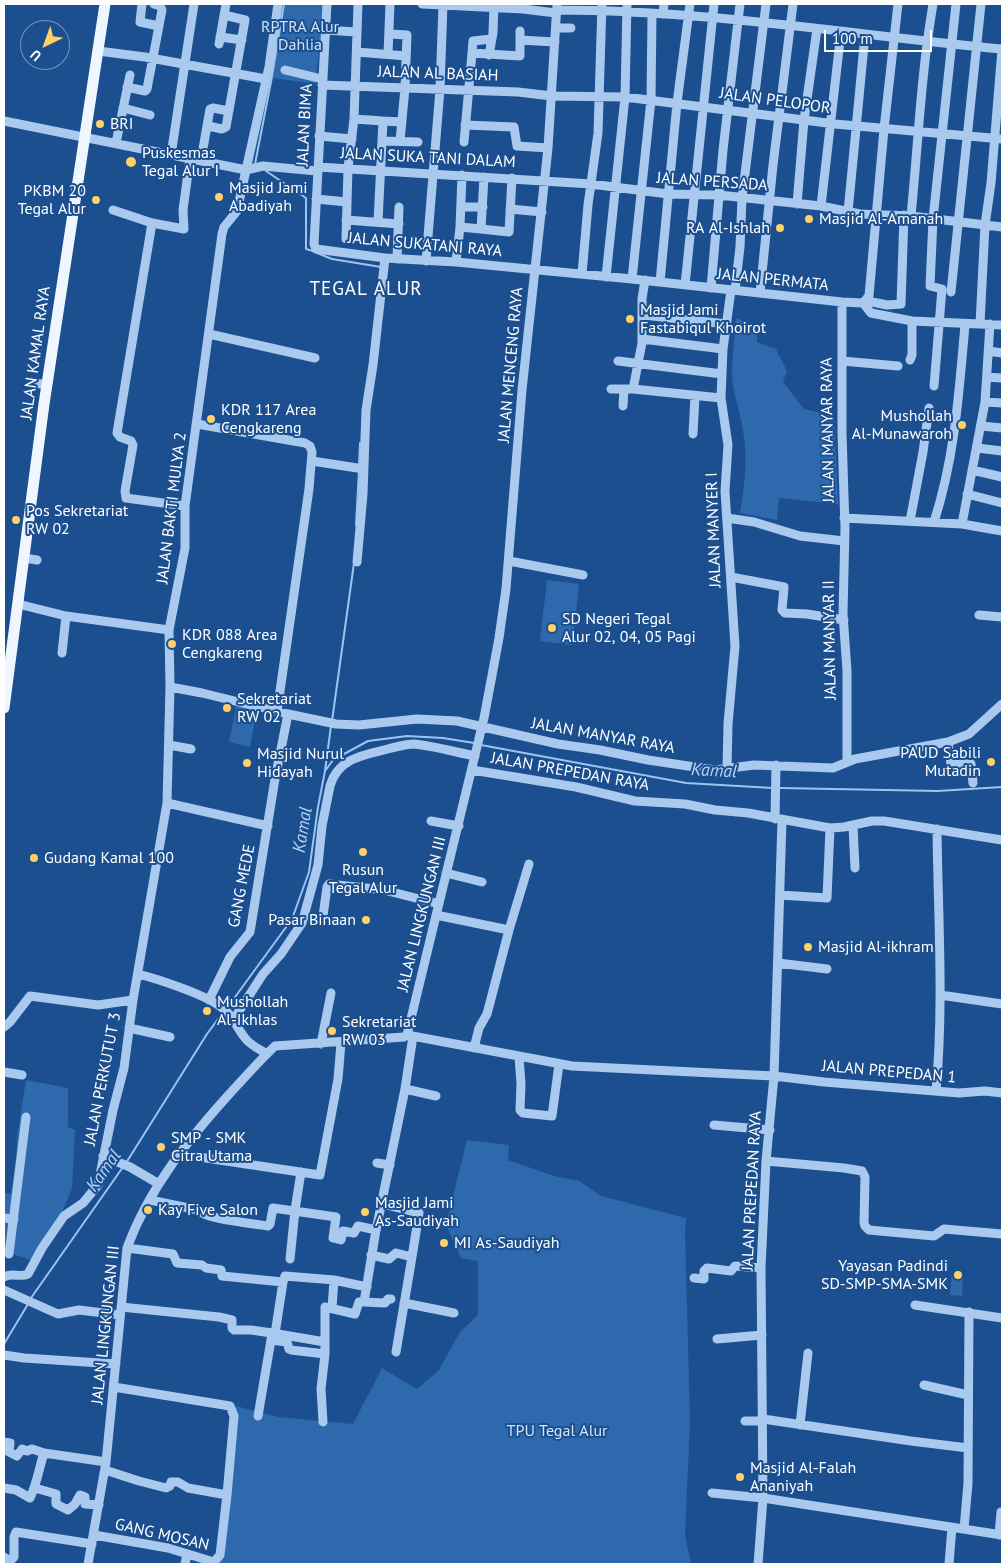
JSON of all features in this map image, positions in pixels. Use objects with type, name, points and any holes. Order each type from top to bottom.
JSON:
[{"type":"main road","name":"JALAN KAMAL RAYA","points":[[4,708],[24,558],[41,384],[85,138],[105,4]]},
{"type":"street","points":[[142,4],[140,22],[159,26]]},
{"type":"street","points":[[127,87],[146,90],[154,59],[162,8],[154,4]]},
{"type":"street","points":[[171,155],[194,4]]},
{"type":"street","points":[[226,4],[219,41],[242,40]]},
{"type":"street","name":"JALAN BAKTI MULYA 2","points":[[138,974],[167,803],[170,687],[169,630],[185,548],[185,506],[222,234],[224,227],[237,211],[266,79],[278,4]]},
{"type":"street","name":"JALAN BIMA","points":[[314,247],[327,4]]},
{"type":"street","points":[[346,239],[348,168],[356,86],[358,4]]},
{"type":"street","points":[[388,54],[390,4]]},
{"type":"street","points":[[422,4],[523,6],[557,9],[626,8],[652,14],[689,15],[763,22],[953,45],[1002,49],[998,139],[985,225],[980,324]]},
{"type":"street","points":[[426,261],[440,89],[443,4]]},
{"type":"street","points":[[663,14],[664,4]]},
{"type":"street","points":[[660,282],[677,103],[690,4]]},
{"type":"street","points":[[685,285],[695,204],[694,194],[714,4]]},
{"type":"street","points":[[711,288],[740,4]]},
{"type":"street","name":"JALAN MANYER I","points":[[727,769],[728,724],[736,646],[725,491],[728,445],[721,398],[723,349],[740,247],[742,198],[766,4]]},
{"type":"street","points":[[760,293],[793,4]]},
{"type":"street","points":[[898,4],[884,129],[869,296],[865,302],[887,305],[901,304],[905,307],[912,355],[910,360]]},
{"type":"street","points":[[901,304],[908,215],[929,23],[933,4]]},
{"type":"street","points":[[934,386],[942,289],[930,286],[933,219],[956,4]]},
{"type":"street","points":[[951,292],[980,4]]},
{"type":"street","points":[[489,55],[494,6]]},
{"type":"street","points":[[582,274],[598,133],[602,7]]},
{"type":"street","points":[[606,277],[625,97],[626,8]]},
{"type":"street","name":"JALAN MENCENG RAYA","points":[[481,732],[493,676],[509,561],[522,390],[542,212],[541,180],[548,148],[557,9]]},
{"type":"street","points":[[632,279],[651,100],[652,14]]},
{"type":"street","points":[[208,126],[224,129],[229,111],[245,20],[224,15]]},
{"type":"street","points":[[556,28],[571,28]]},
{"type":"street","points":[[797,204],[804,120],[817,29]]},
{"type":"street","points":[[326,30],[357,32]]},
{"type":"street","points":[[821,206],[841,32]]},
{"type":"street","points":[[389,34],[407,35],[405,88],[400,140]]},
{"type":"street","points":[[848,212],[865,34]]},
{"type":"street","points":[[472,53],[520,56],[520,36],[554,42]]},
{"type":"street","points":[[464,142],[467,90],[473,41],[491,39]]},
{"type":"street","points":[[98,52],[154,59],[266,79]]},
{"type":"street","points":[[357,52],[406,56]]},
{"type":"street","name":"JALAN AL BASIAH","points":[[285,70],[322,82],[356,86],[467,90],[552,96]]},
{"type":"street","points":[[116,143],[130,75]]},
{"type":"street","name":"JALAN PELOPOR","points":[[552,96],[625,97],[829,124],[998,139]]},
{"type":"street","points":[[123,108],[150,115]]},
{"type":"street","points":[[200,160],[211,108],[229,111]]},
{"type":"street","points":[[354,119],[402,122]]},
{"type":"street","points":[[4,120],[246,170]]},
{"type":"street","points":[[378,222],[383,121]]},
{"type":"street","points":[[465,126],[514,127],[517,146],[548,148]]},
{"type":"street","points":[[319,136],[352,139]]},
{"type":"street","points":[[382,140],[418,142]]},
{"type":"street","points":[[113,210],[152,223],[184,229],[183,210],[190,158]]},
{"type":"street","name":"JALAN SUKA TANI DALAM","points":[[246,170],[260,167],[348,168],[541,180]]},
{"type":"street","points":[[404,172],[404,183]]},
{"type":"street","points":[[456,262],[460,226],[462,175]]},
{"type":"street","points":[[481,229],[484,177]]},
{"type":"street","points":[[460,226],[510,232],[512,178]]},
{"type":"street","name":"JALAN PERSADA","points":[[541,180],[591,184],[668,194],[719,195],[821,206],[848,212],[876,215],[908,215],[1002,227]]},
{"type":"street","points":[[316,199],[347,202]]},
{"type":"street","points":[[397,259],[399,206]]},
{"type":"street","points":[[461,206],[483,207]]},
{"type":"street","points":[[510,209],[542,212]]},
{"type":"street","points":[[346,220],[399,224]]},
{"type":"street","points":[[152,223],[117,433],[120,437],[131,440],[133,445],[125,491],[126,498],[185,506]]},
{"type":"street","name":"JALAN SUKATANI RAYA","points":[[314,247],[319,251],[385,258],[456,262],[535,270]]},
{"type":"street","points":[[357,562],[361,468],[366,410],[385,258]]},
{"type":"street","name":"JALAN PERMATA","points":[[535,270],[842,302],[865,302],[871,313],[908,320],[1002,325]]},
{"type":"street","points":[[624,406],[628,389],[638,364],[642,339],[642,299],[645,280]]},
{"type":"street","name":"JALAN MANYAR RAYA","points":[[842,302],[844,518],[962,524],[1002,531]]},
{"type":"street","points":[[643,315],[727,324]]},
{"type":"street","points":[[934,522],[949,467],[958,412],[965,324]]},
{"type":"street","points":[[962,524],[985,402],[990,324]]},
{"type":"street","points":[[209,334],[315,358]]},
{"type":"street","points":[[642,339],[723,349]]},
{"type":"street","points":[[989,351],[1002,353]]},
{"type":"street","points":[[842,360],[898,366]]},
{"type":"street","points":[[618,361],[722,374]]},
{"type":"street","points":[[987,377],[1002,378]]},
{"type":"street","points":[[611,389],[721,398]]},
{"type":"street","points":[[693,434],[695,396]]},
{"type":"street","points":[[985,402],[1002,403]]},
{"type":"street","points":[[910,521],[929,408]]},
{"type":"street","points":[[197,424],[305,442],[312,449],[312,461],[277,712]]},
{"type":"street","points":[[981,426],[1002,428]]},
{"type":"street","points":[[977,448],[1002,451]]},
{"type":"street","points":[[312,461],[361,468]]},
{"type":"street","points":[[972,470],[1002,477]]},
{"type":"street","points":[[967,494],[1002,503]]},
{"type":"street","points":[[727,518],[754,522],[800,536],[844,541]]},
{"type":"street","name":"JALAN MANYAR II","points":[[844,518],[847,761]]},
{"type":"street","points":[[24,558],[37,560]]},
{"type":"street","points":[[509,561],[584,575]]},
{"type":"street","points":[[731,577],[784,587],[782,610],[785,613],[807,614],[844,620]]},
{"type":"street","points":[[18,604],[66,616],[169,630]]},
{"type":"street","points":[[979,615],[1002,617]]},
{"type":"street","points":[[62,653],[66,616]]},
{"type":"street","name":"JALAN MANYAR RAYA","points":[[170,687],[336,724],[359,725],[417,719],[438,719],[481,732],[701,768],[727,769],[754,765],[833,768],[847,761],[948,742],[969,734],[1002,704]]},
{"type":"street","name":"GANG MEDE","points":[[209,1000],[230,957],[250,932],[288,714]]},
{"type":"street","name":"JALAN LINGKUNGAN III","points":[[88,1564],[105,1466],[128,1248],[136,1224],[179,1154],[202,1125],[275,1046],[341,1043],[410,1036],[436,915],[481,732]]},
{"type":"street","points":[[948,742],[951,764],[971,764],[973,782]]},
{"type":"street","points":[[233,1018],[263,974],[302,923],[318,865],[322,826],[329,792],[332,780],[341,766],[346,761],[365,754],[413,744],[475,754]]},
{"type":"street","points":[[169,745],[190,748]]},
{"type":"street","points":[[776,765],[778,819]]},
{"type":"street","name":"JALAN PREPEDAN RAYA","points":[[472,770],[576,787],[635,801],[685,804],[830,828],[854,826],[872,821],[884,821],[1002,840]]},
{"type":"street","points":[[167,803],[268,826]]},
{"type":"street","name":"JALAN PREPEDAN RAYA","points":[[758,1564],[764,1498],[761,1268],[766,1161],[774,1076],[780,895],[778,819]]},
{"type":"street","points":[[431,821],[459,826]]},
{"type":"street","points":[[854,826],[855,868]]},
{"type":"street","points":[[780,895],[827,898],[830,828]]},
{"type":"street","points":[[936,1091],[940,1051],[937,829]]},
{"type":"street","points":[[474,1048],[479,1028],[487,1014],[529,864]]},
{"type":"street","points":[[446,873],[482,882]]},
{"type":"street","points":[[323,916],[327,887],[335,884],[393,892],[439,904]]},
{"type":"street","points":[[436,915],[509,930]]},
{"type":"street","points":[[778,963],[827,968]]},
{"type":"street","points":[[138,974],[151,977],[221,1006],[233,1018],[245,1038],[266,1054]]},
{"type":"street","name":"JALAN PERKUTUT 3","points":[[138,974],[124,1068],[103,1156],[119,1161],[159,1184]]},
{"type":"street","points":[[321,1044],[331,993]]},
{"type":"street","points":[[940,995],[1002,1004]]},
{"type":"street","points":[[4,1026],[10,1022],[30,996],[98,1004],[133,1000]]},
{"type":"street","points":[[129,1028],[170,1036]]},
{"type":"street","points":[[364,1302],[371,1255],[405,1089],[410,1036]]},
{"type":"street","name":"JALAN PREPEDAN 1","points":[[410,1036],[572,1066],[774,1076],[959,1093],[984,1091],[1002,1093]]},
{"type":"street","points":[[179,1154],[320,1175],[338,1079],[341,1043]]},
{"type":"street","points":[[519,1057],[520,1110],[523,1114],[552,1116],[559,1064]]},
{"type":"street","points":[[4,1072],[22,1074]]},
{"type":"street","points":[[405,1089],[436,1096]]},
{"type":"street","points":[[10,1254],[26,1117]]},
{"type":"street","points":[[714,1125],[770,1130]]},
{"type":"street","points":[[4,1277],[10,1274],[21,1276],[28,1274],[42,1248],[64,1216],[81,1206],[97,1187],[103,1156]]},
{"type":"street","points":[[766,1161],[862,1171],[865,1175],[864,1219],[865,1226],[869,1230],[934,1236],[944,1229],[1002,1234]]},
{"type":"street","points":[[377,1163],[390,1165]]},
{"type":"street","points":[[290,1259],[301,1172]]},
{"type":"street","points":[[150,1200],[198,1210],[202,1214],[216,1218],[268,1226],[273,1208],[336,1217],[333,1238],[341,1240],[343,1231],[354,1233],[358,1226],[376,1230]]},
{"type":"street","points":[[382,1204],[419,1213],[396,1352]]},
{"type":"street","points":[[4,1218],[14,1219]]},
{"type":"street","points":[[128,1248],[173,1254],[178,1263],[221,1270],[222,1276],[283,1282]]},
{"type":"street","points":[[371,1255],[389,1259],[396,1253],[412,1257]]},
{"type":"street","points":[[694,1278],[704,1279],[704,1271],[707,1268],[732,1271],[735,1266],[761,1268]]},
{"type":"street","points":[[259,1413],[272,1336],[285,1276],[334,1280],[367,1287]]},
{"type":"street","points":[[332,1308],[334,1280]]},
{"type":"street","points":[[4,1290],[58,1314],[79,1310],[220,1317],[232,1320],[232,1328],[234,1330],[251,1330],[272,1336],[287,1342],[288,1349],[291,1350],[325,1354]]},
{"type":"street","points":[[323,1421],[321,1389],[325,1354],[325,1307],[355,1314],[359,1302],[384,1303],[391,1299]]},
{"type":"street","points":[[404,1303],[454,1313]]},
{"type":"street","points":[[915,1305],[945,1311],[969,1312],[1002,1318]]},
{"type":"street","points":[[964,1529],[968,1448],[969,1312]]},
{"type":"street","points":[[717,1339],[762,1335]]},
{"type":"street","points":[[272,1336],[325,1342]]},
{"type":"street","points":[[800,1425],[808,1353]]},
{"type":"street","points":[[4,1355],[116,1364]]},
{"type":"street","points":[[924,1385],[968,1395]]},
{"type":"street","points":[[4,1442],[10,1443],[9,1452],[17,1456],[22,1449],[27,1451],[32,1449],[105,1466],[139,1481],[166,1488],[170,1486],[171,1482],[178,1482],[188,1488],[227,1495],[234,1416],[230,1406],[114,1387]]},
{"type":"street","points":[[746,1421],[763,1420],[968,1448]]},
{"type":"street","points":[[4,1488],[16,1490],[30,1498],[36,1488],[44,1453]]},
{"type":"street","points":[[36,1488],[56,1494],[56,1504],[68,1510],[76,1504],[80,1496],[85,1496],[85,1504],[99,1505]]},
{"type":"street","points":[[712,1493],[764,1498],[1001,1535],[1001,1512]]},
{"type":"street","name":"GANG MOSAN","points":[[4,1557],[10,1561],[14,1557],[14,1537],[16,1532],[160,1547],[213,1562],[220,1555],[227,1495]]},
{"type":"street","points":[[948,1564],[952,1527]]},
{"type":"street","points":[[185,1564],[187,1554]]},
{"type":"green space","name":"RPTRA Alur Dahlia","points":[[282,4],[325,4],[315,84],[273,78]]},
{"type":"green space","points":[[736,318],[757,327],[757,342],[776,349],[787,371],[783,382],[804,409],[834,416],[838,504],[779,498],[777,520],[740,513],[745,458],[744,436],[732,379]]},
{"type":"green space","points":[[547,580],[579,584],[572,645],[540,641]]},
{"type":"green space","points":[[237,702],[258,706],[250,747],[229,742]]},
{"type":"green space","points":[[26,1080],[68,1088],[68,1127],[75,1130],[72,1188],[61,1215],[32,1260],[4,1252],[4,1193],[11,1194]]},
{"type":"green space","name":"TPU Tegal Alur","points":[[467,1140],[509,1145],[508,1160],[554,1176],[579,1181],[601,1196],[686,1218],[690,1422],[685,1535],[691,1564],[219,1564],[236,1406],[278,1417],[353,1424],[382,1368],[417,1389],[439,1370],[460,1332],[478,1315],[478,1261],[461,1258],[447,1227]]},
{"type":"green space","points":[[952,1273],[963,1274],[962,1296],[950,1295]]},
{"type":"waterway","points":[[255,164],[284,4]]},
{"type":"waterway","points":[[266,171],[306,198],[306,249],[313,251]]},
{"type":"waterway","points":[[317,253],[332,259],[381,267]]},
{"type":"waterway","points":[[359,465],[360,443]]},
{"type":"waterway","points":[[356,525],[359,470]]},
{"type":"waterway","points":[[332,721],[354,563]]},
{"type":"waterway","points":[[325,771],[331,726]]},
{"type":"waterway","name":"Kamal","points":[[227,1008],[292,919],[309,872],[325,771],[333,760],[368,741],[407,736],[443,738],[474,743]]},
{"type":"waterway","name":"Kamal","points":[[481,745],[686,783],[773,788]]},
{"type":"waterway","name":"Kamal","points":[[780,788],[938,791],[1002,787]]},
{"type":"waterway","name":"Kamal","points":[[126,1163],[207,1034],[224,1011]]},
{"type":"waterway","name":"Kamal","points":[[31,1298],[123,1167]]},
{"type":"waterway","name":"Kamal","points":[[4,1344],[28,1304]]},
{"type":"place","name":"BRI","points":[[100,124]]},
{"type":"place","name":"Puskesmas Tegal Alur I","points":[[131,162]]},
{"type":"place","name":"Masjid Jami Abadiyah","points":[[219,197]]},
{"type":"place","name":"PKBM 20 Tegal Alur","points":[[96,200]]},
{"type":"place","name":"Masjid Al-Amanah","points":[[809,219]]},
{"type":"place","name":"RA Al-Ishlah","points":[[780,228]]},
{"type":"place","name":"Masjid Jami Fastabiqul Khoirot","points":[[630,319]]},
{"type":"place","name":"KDR 117 Area Cengkareng","points":[[211,419]]},
{"type":"place","name":"Mushollah Al-Munawaroh","points":[[962,425]]},
{"type":"place","name":"Pos Sekretariat RW 02","points":[[16,520]]},
{"type":"place","name":"SD Negeri Tegal Alur 02, 04, 05 Pagi","points":[[552,628]]},
{"type":"place","name":"KDR 088 Area Cengkareng","points":[[172,644]]},
{"type":"place","name":"Sekretariat RW 02","points":[[227,708]]},
{"type":"place","name":"PAUD Sabili Mutadin","points":[[991,762]]},
{"type":"place","name":"Masjid Nurul Hidayah","points":[[247,763]]},
{"type":"place","name":"Rusun Tegal Alur","points":[[363,852]]},
{"type":"place","name":"Gudang Kamal 100","points":[[34,858]]},
{"type":"place","name":"Pasar Binaan","points":[[366,920]]},
{"type":"place","name":"Masjid Al-ikhram","points":[[808,947]]},
{"type":"place","name":"Mushollah Al-Ikhlas","points":[[207,1011]]},
{"type":"place","name":"Sekretariat RW 03","points":[[332,1031]]},
{"type":"place","name":"SMP - SMK Citra Utama","points":[[161,1147]]},
{"type":"place","name":"Kay Five Salon","points":[[148,1210]]},
{"type":"place","name":"Masjid Jami As-Saudiyah","points":[[365,1212]]},
{"type":"place","name":"MI As-Saudiyah","points":[[444,1243]]},
{"type":"place","name":"Yayasan Padindi SD-SMP-SMA-SMK","points":[[958,1275]]},
{"type":"place","name":"Masjid Al-Falah Ananiyah","points":[[740,1477]]},
{"type":"district","name":"TEGAL ALUR","points":[[366,290]]}]
